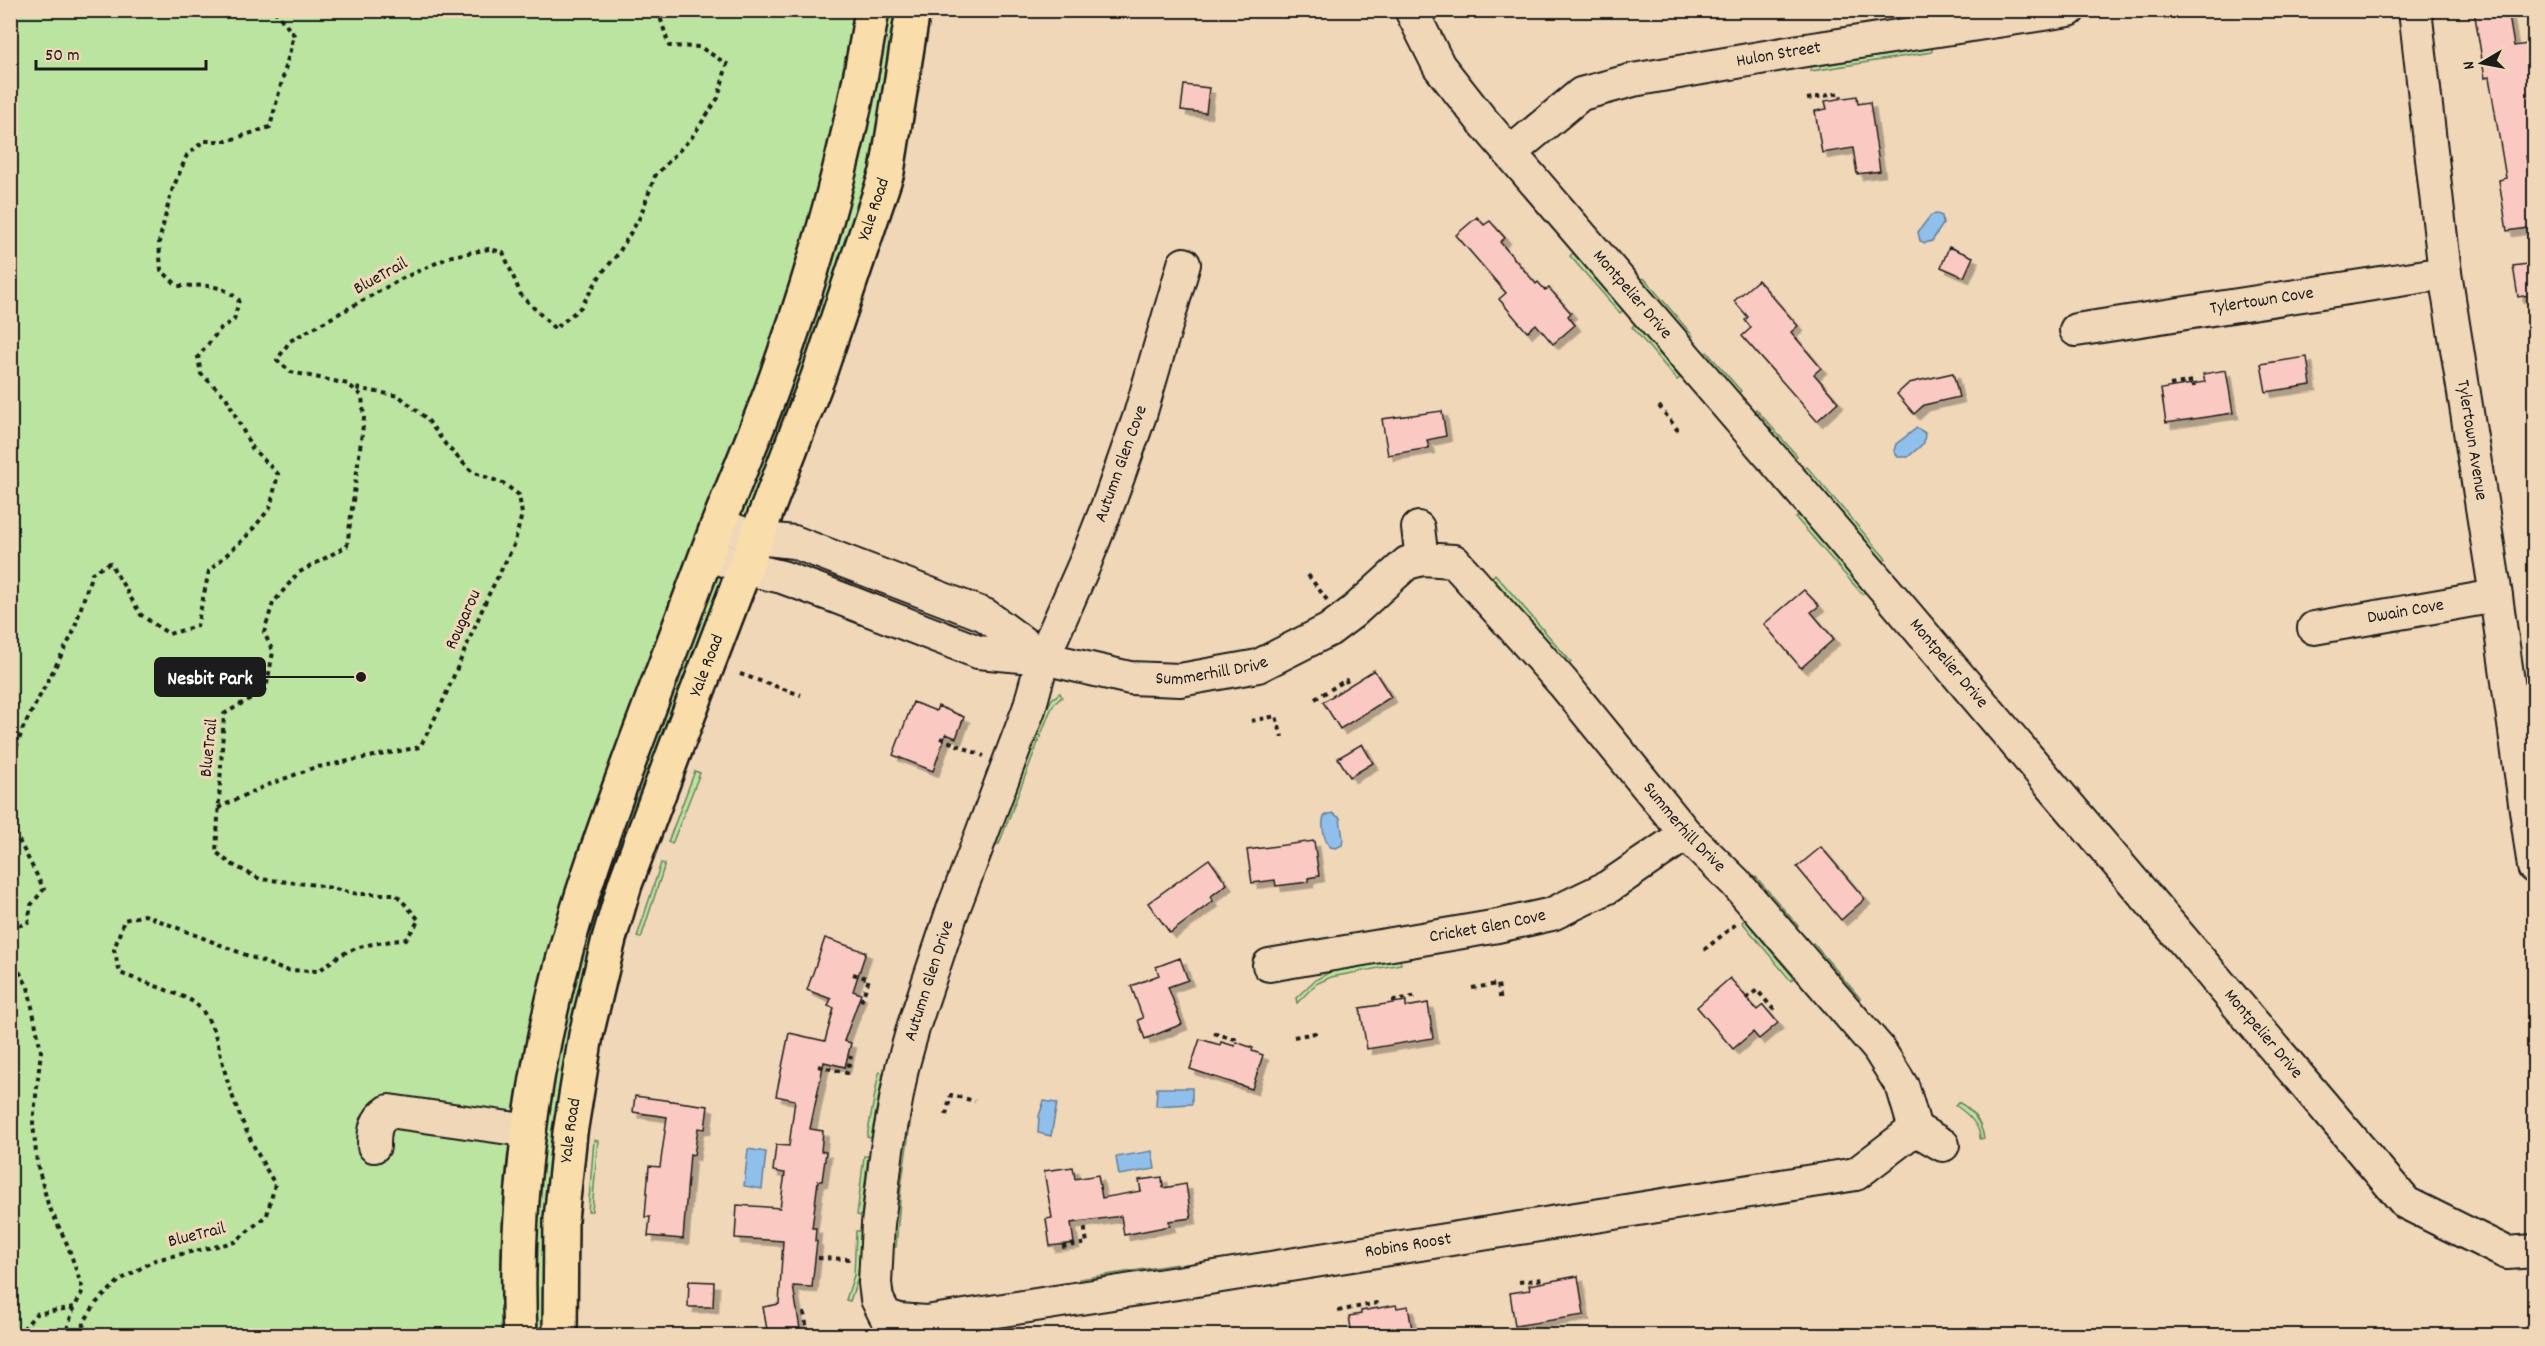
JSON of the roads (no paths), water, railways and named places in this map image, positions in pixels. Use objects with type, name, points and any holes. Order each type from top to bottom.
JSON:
[{"type":"main road","points":[[520,1335],[522,1231],[530,1131],[552,1002],[598,842],[771,391],[821,241],[863,71],[872,10]]},
{"type":"main road","name":"Yale Road","points":[[560,1335],[561,1219],[570,1133],[584,1046],[600,975],[625,884],[749,553],[818,377],[887,172],[913,10]]},
{"type":"street","name":"Montpelier Drive","points":[[1410,10],[1439,66],[1510,153],[1884,588],[2406,1203],[2507,1253],[2535,1251]]},
{"type":"street","name":"Hulon Street","points":[[1510,153],[1581,93],[1633,80],[1800,51],[2069,10]]},
{"type":"street","name":"Tylertown Avenue","points":[[2415,10],[2445,273],[2530,805],[2535,867]]},
{"type":"street","name":"Autumn Glen Cove","points":[[1043,658],[1111,497],[1140,415],[1184,264]]},
{"type":"street","name":"Tylertown Cove","points":[[2076,330],[2445,273]]},
{"type":"street","points":[[1418,528],[1422,559]]},
{"type":"street","name":"Summerhill Drive","points":[[713,538],[749,553],[782,577],[978,652],[1043,658],[1130,678],[1164,680],[1207,677],[1258,666],[1329,630],[1353,612],[1407,563],[1422,559],[1455,561],[1563,683],[1686,834],[1735,882],[1878,1048],[1903,1088],[1915,1130]]},
{"type":"street","name":"Dwain Cove","points":[[2314,628],[2496,596]]},
{"type":"street","name":"Autumn Glen Drive","points":[[885,1315],[877,1299],[875,1283],[878,1224],[887,1149],[902,1068],[951,915],[1029,709],[1043,658]]},
{"type":"street","name":"Cricket Glen Cove","points":[[1269,965],[1498,926],[1552,914],[1608,887],[1686,834]]},
{"type":"street","points":[[374,1146],[379,1117],[388,1111],[530,1131]]},
{"type":"street","points":[[1915,1130],[1943,1145]]},
{"type":"street","name":"Robins Roost","points":[[885,1315],[899,1320],[926,1322],[1856,1174],[1915,1130]]},
{"type":"water","points":[[1931,215],[1942,216],[1943,224],[1932,241],[1925,243],[1920,241],[1918,232]]},
{"type":"water","points":[[1917,428],[1925,433],[1924,443],[1908,457],[1898,457],[1894,451],[1896,444]]},
{"type":"water","points":[[1332,813],[1340,818],[1343,839],[1342,845],[1336,848],[1328,844],[1323,828],[1324,816]]},
{"type":"water","points":[[1157,1088],[1192,1088],[1192,1104],[1156,1106]]},
{"type":"water","points":[[1044,1101],[1057,1103],[1051,1136],[1038,1133],[1039,1116]]},
{"type":"water","points":[[748,1149],[766,1152],[762,1189],[744,1186]]},
{"type":"water","points":[[1152,1151],[1155,1169],[1119,1175],[1116,1157]]},
{"type":"place","name":"Nesbit Park","points":[[361,677]]}]
